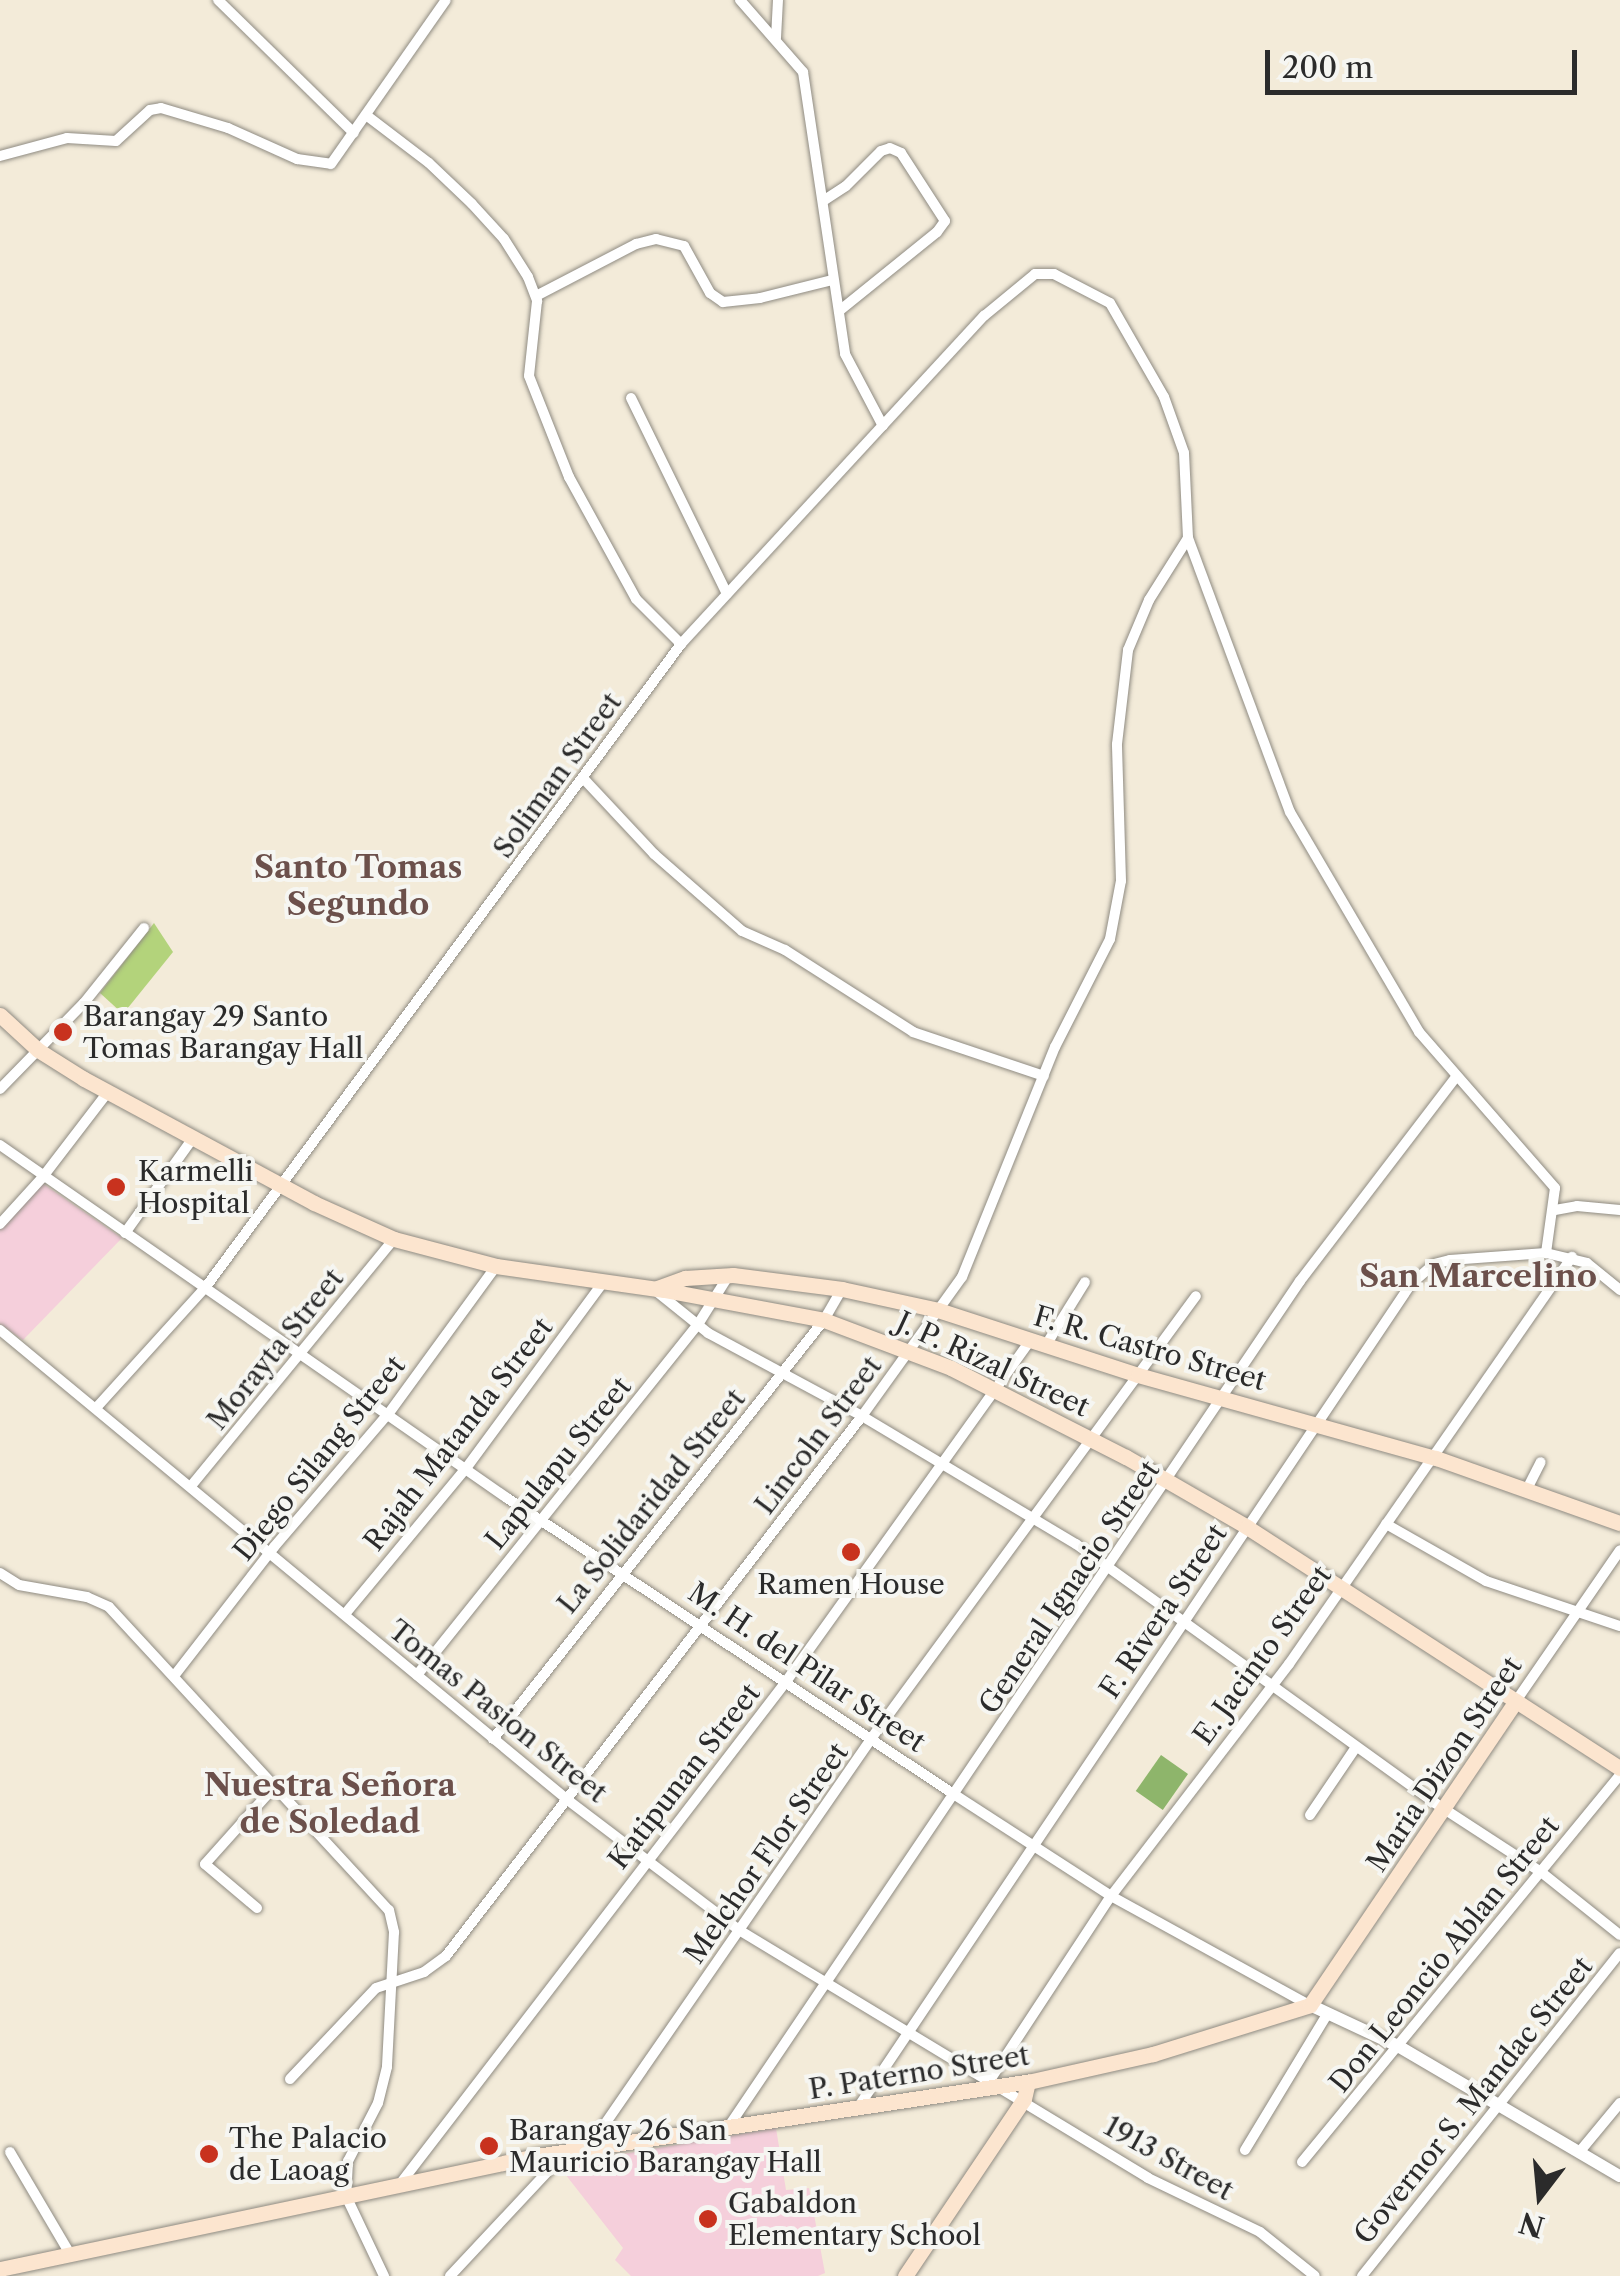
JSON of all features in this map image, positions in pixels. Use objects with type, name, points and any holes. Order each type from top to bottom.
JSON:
[{"type":"main road","name":"J. P. Rizal Street","points":[[0,1015],[38,1050],[108,1092],[282,1186],[394,1240],[496,1266],[654,1288],[824,1320],[910,1349],[1091,1439],[1247,1527],[1620,1771]]},
{"type":"main road","name":"F. R. Castro Street","points":[[654,1288],[685,1278],[729,1275],[842,1289],[938,1310],[1138,1375],[1436,1458],[1620,1523]]},
{"type":"main road","name":"Maria Dizon Street","points":[[1310,2006],[1516,1701]]},
{"type":"main road","name":"P. Paterno Street","points":[[0,2269],[589,2147],[994,2082],[1026,2091],[1310,2006]]},
{"type":"main road","points":[[905,2276],[1026,2091]]},
{"type":"street","points":[[218,0],[354,133]]},
{"type":"street","points":[[0,156],[67,138],[116,140],[150,110],[160,108],[228,128],[313,164],[338,159],[446,0]]},
{"type":"street","points":[[740,0],[803,72],[832,280],[849,364],[883,426]]},
{"type":"street","points":[[776,38],[778,0]]},
{"type":"street","points":[[366,116],[429,163],[504,240],[536,296],[529,376],[570,476],[636,598],[681,644]]},
{"type":"street","points":[[823,200],[846,186],[881,151],[890,148],[901,153],[945,221],[937,232],[839,311]]},
{"type":"street","points":[[536,296],[636,244],[656,239],[684,246],[710,293],[723,302],[760,298],[832,280]]},
{"type":"street","name":"Soliman Street","points":[[96,1408],[205,1288],[681,644],[984,316],[1026,278],[1054,274],[1100,296],[1116,311],[1178,428],[1188,538]]},
{"type":"street","points":[[631,398],[727,594]]},
{"type":"street","points":[[1188,538],[1300,833],[1419,1032],[1455,1078],[1550,1181],[1557,1194],[1546,1253]]},
{"type":"street","name":"Lincoln Street","points":[[290,2079],[376,1988],[424,1972],[446,1956],[862,1416],[968,1266],[1044,1076],[1114,926],[1122,881],[1119,705],[1128,650],[1149,600],[1188,538]]},
{"type":"street","points":[[584,778],[654,854],[742,931],[785,950],[913,1032],[1044,1076]]},
{"type":"street","points":[[0,1089],[84,1003],[144,928]]},
{"type":"street","name":"General Ignacio Street","points":[[728,2127],[1300,1282],[1455,1078]]},
{"type":"street","points":[[0,1224],[42,1178],[108,1092]]},
{"type":"street","points":[[125,1233],[193,1138]]},
{"type":"street","name":"M. H. del Pilar Street","points":[[0,1145],[42,1178],[301,1351],[540,1520],[1111,1896],[1310,2006],[1398,2046],[1620,2176]]},
{"type":"street","points":[[1555,1210],[1577,1206],[1620,1210]]},
{"type":"street","name":"Morayta Street","points":[[191,1486],[394,1240]]},
{"type":"street","name":"F. Rivera Street","points":[[859,2106],[912,2033],[1182,1620],[1410,1284],[1424,1271],[1462,1257],[1546,1253],[1572,1258]]},
{"type":"street","points":[[1572,1258],[1587,1263],[1620,1290]]},
{"type":"street","name":"E. Jacinto Street","points":[[994,2082],[1111,1896],[1272,1685],[1436,1458],[1572,1258]]},
{"type":"street","name":"Diego Silang Street","points":[[174,1676],[272,1550],[389,1413],[496,1266]]},
{"type":"street","name":"Lapulapu Street","points":[[417,1675],[697,1326],[729,1275]]},
{"type":"street","name":"Rajah Matanda Street","points":[[345,1614],[467,1467],[605,1280]]},
{"type":"street","name":"Katipunan Street","points":[[399,2185],[785,1683],[998,1391],[1085,1282]]},
{"type":"street","points":[[654,1288],[697,1326],[1033,1516],[1444,1809],[1541,1872],[1620,1935]]},
{"type":"street","name":"La Solidaridad Street","points":[[493,1739],[824,1320],[842,1289]]},
{"type":"street","name":"Melchor Flor Street","points":[[589,2147],[871,1740],[1196,1296]]},
{"type":"street","name":"Tomas Pasion Street","points":[[0,1330],[272,1550],[493,1739],[647,1861],[739,1930],[994,2082]]},
{"type":"street","points":[[1528,1489],[1541,1462]]},
{"type":"street","points":[[1386,1524],[1486,1581],[1620,1626]]},
{"type":"street","name":"Maria Dizon Street","points":[[1516,1701],[1620,1550]]},
{"type":"street","points":[[0,1573],[31,1588],[100,1601],[389,1910],[394,1920],[385,2080],[348,2161],[346,2196],[384,2276]]},
{"type":"street","points":[[1310,1815],[1356,1747]]},
{"type":"street","name":"Don Leoncio Ablan Street","points":[[1302,2162],[1620,1771]]},
{"type":"street","points":[[258,1908],[205,1864],[276,1785]]},
{"type":"street","name":"Governor S. Mandac Street","points":[[1362,2276],[1620,1953]]},
{"type":"street","points":[[1245,2150],[1328,2014]]},
{"type":"street","name":"1913 Street","points":[[1026,2091],[1148,2178],[1260,2232],[1315,2276]]},
{"type":"street","points":[[1580,2150],[1620,2102]]},
{"type":"street","points":[[10,2152],[70,2254]]},
{"type":"street","points":[[450,2276],[552,2167],[550,2154]]},
{"type":"shaded area","points":[[42,1183],[122,1238],[23,1340],[0,1324],[0,1230]]},
{"type":"shaded area","name":"Gabaldon Elementary School","points":[[776,2128],[786,2190],[809,2188],[825,2273],[818,2276],[631,2276],[615,2260],[623,2248],[558,2165]]},
{"type":"green space","points":[[154,923],[173,952],[123,1014],[100,993]]},
{"type":"green space","points":[[1161,1755],[1188,1774],[1163,1810],[1136,1791]]},
{"type":"place","name":"Barangay 29 Santo Tomas Barangay Hall","points":[[63,1032]]},
{"type":"place","name":"Karmelli Hospital","points":[[116,1187]]},
{"type":"place","name":"Ramen House","points":[[851,1552]]},
{"type":"place","name":"Barangay 26 San Mauricio Barangay Hall","points":[[489,2146]]},
{"type":"place","name":"The Palacio de Laoag","points":[[209,2154]]},
{"type":"place","name":"Gabaldon Elementary School","points":[[708,2219]]},
{"type":"district","name":"Santo Tomas Segundo","points":[[358,886]]},
{"type":"district","name":"San Marcelino","points":[[1478,1276]]},
{"type":"district","name":"Nuestra Señora de Soledad","points":[[330,1804]]}]
